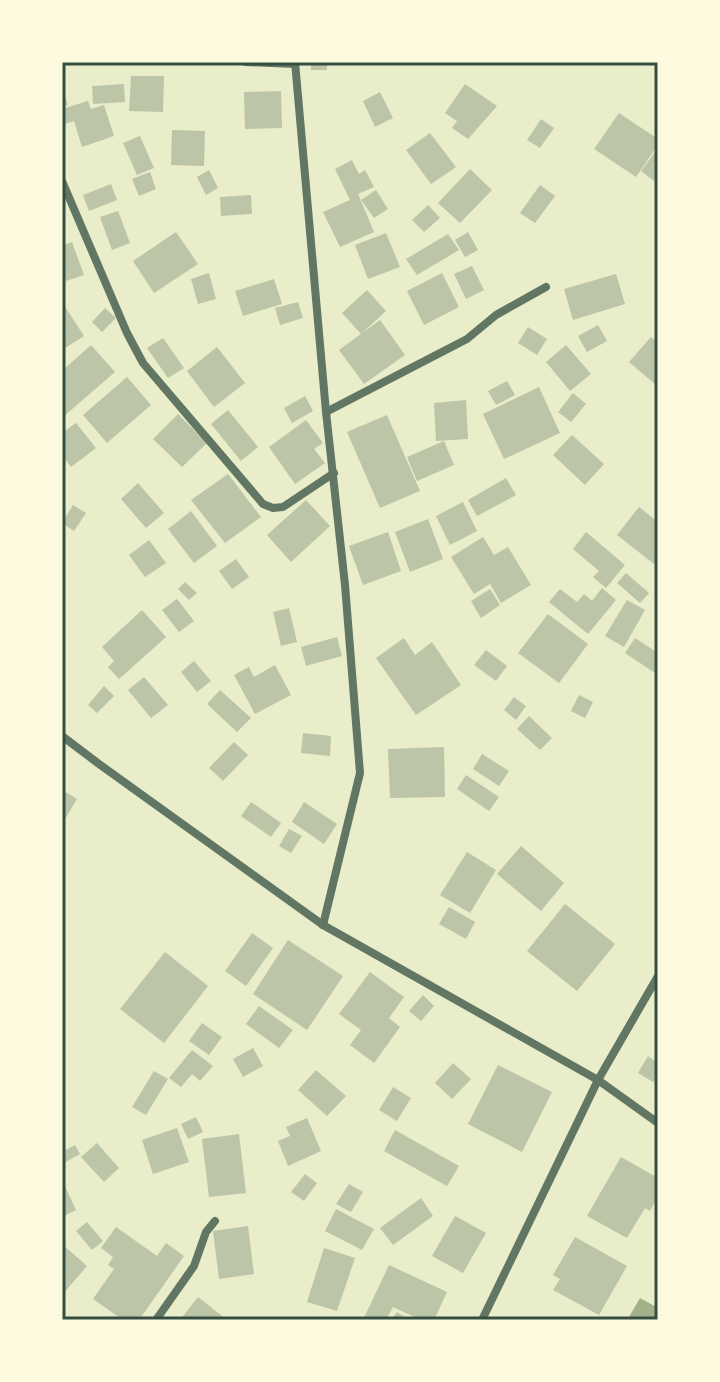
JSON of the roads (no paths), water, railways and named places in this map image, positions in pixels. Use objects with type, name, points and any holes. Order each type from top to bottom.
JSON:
[{"type":"street","points":[[246,62],[295,63],[334,473],[360,773],[323,925]]},
{"type":"street","points":[[62,181],[127,333],[143,363],[263,504],[273,508],[283,507],[334,473]]},
{"type":"street","points":[[326,412],[467,339],[496,315],[546,287]]},
{"type":"street","points":[[62,736],[323,925],[598,1080],[658,1123]]},
{"type":"street","points":[[482,1320],[598,1080],[658,976]]},
{"type":"street","points":[[156,1320],[194,1266],[206,1232],[215,1221]]}]
